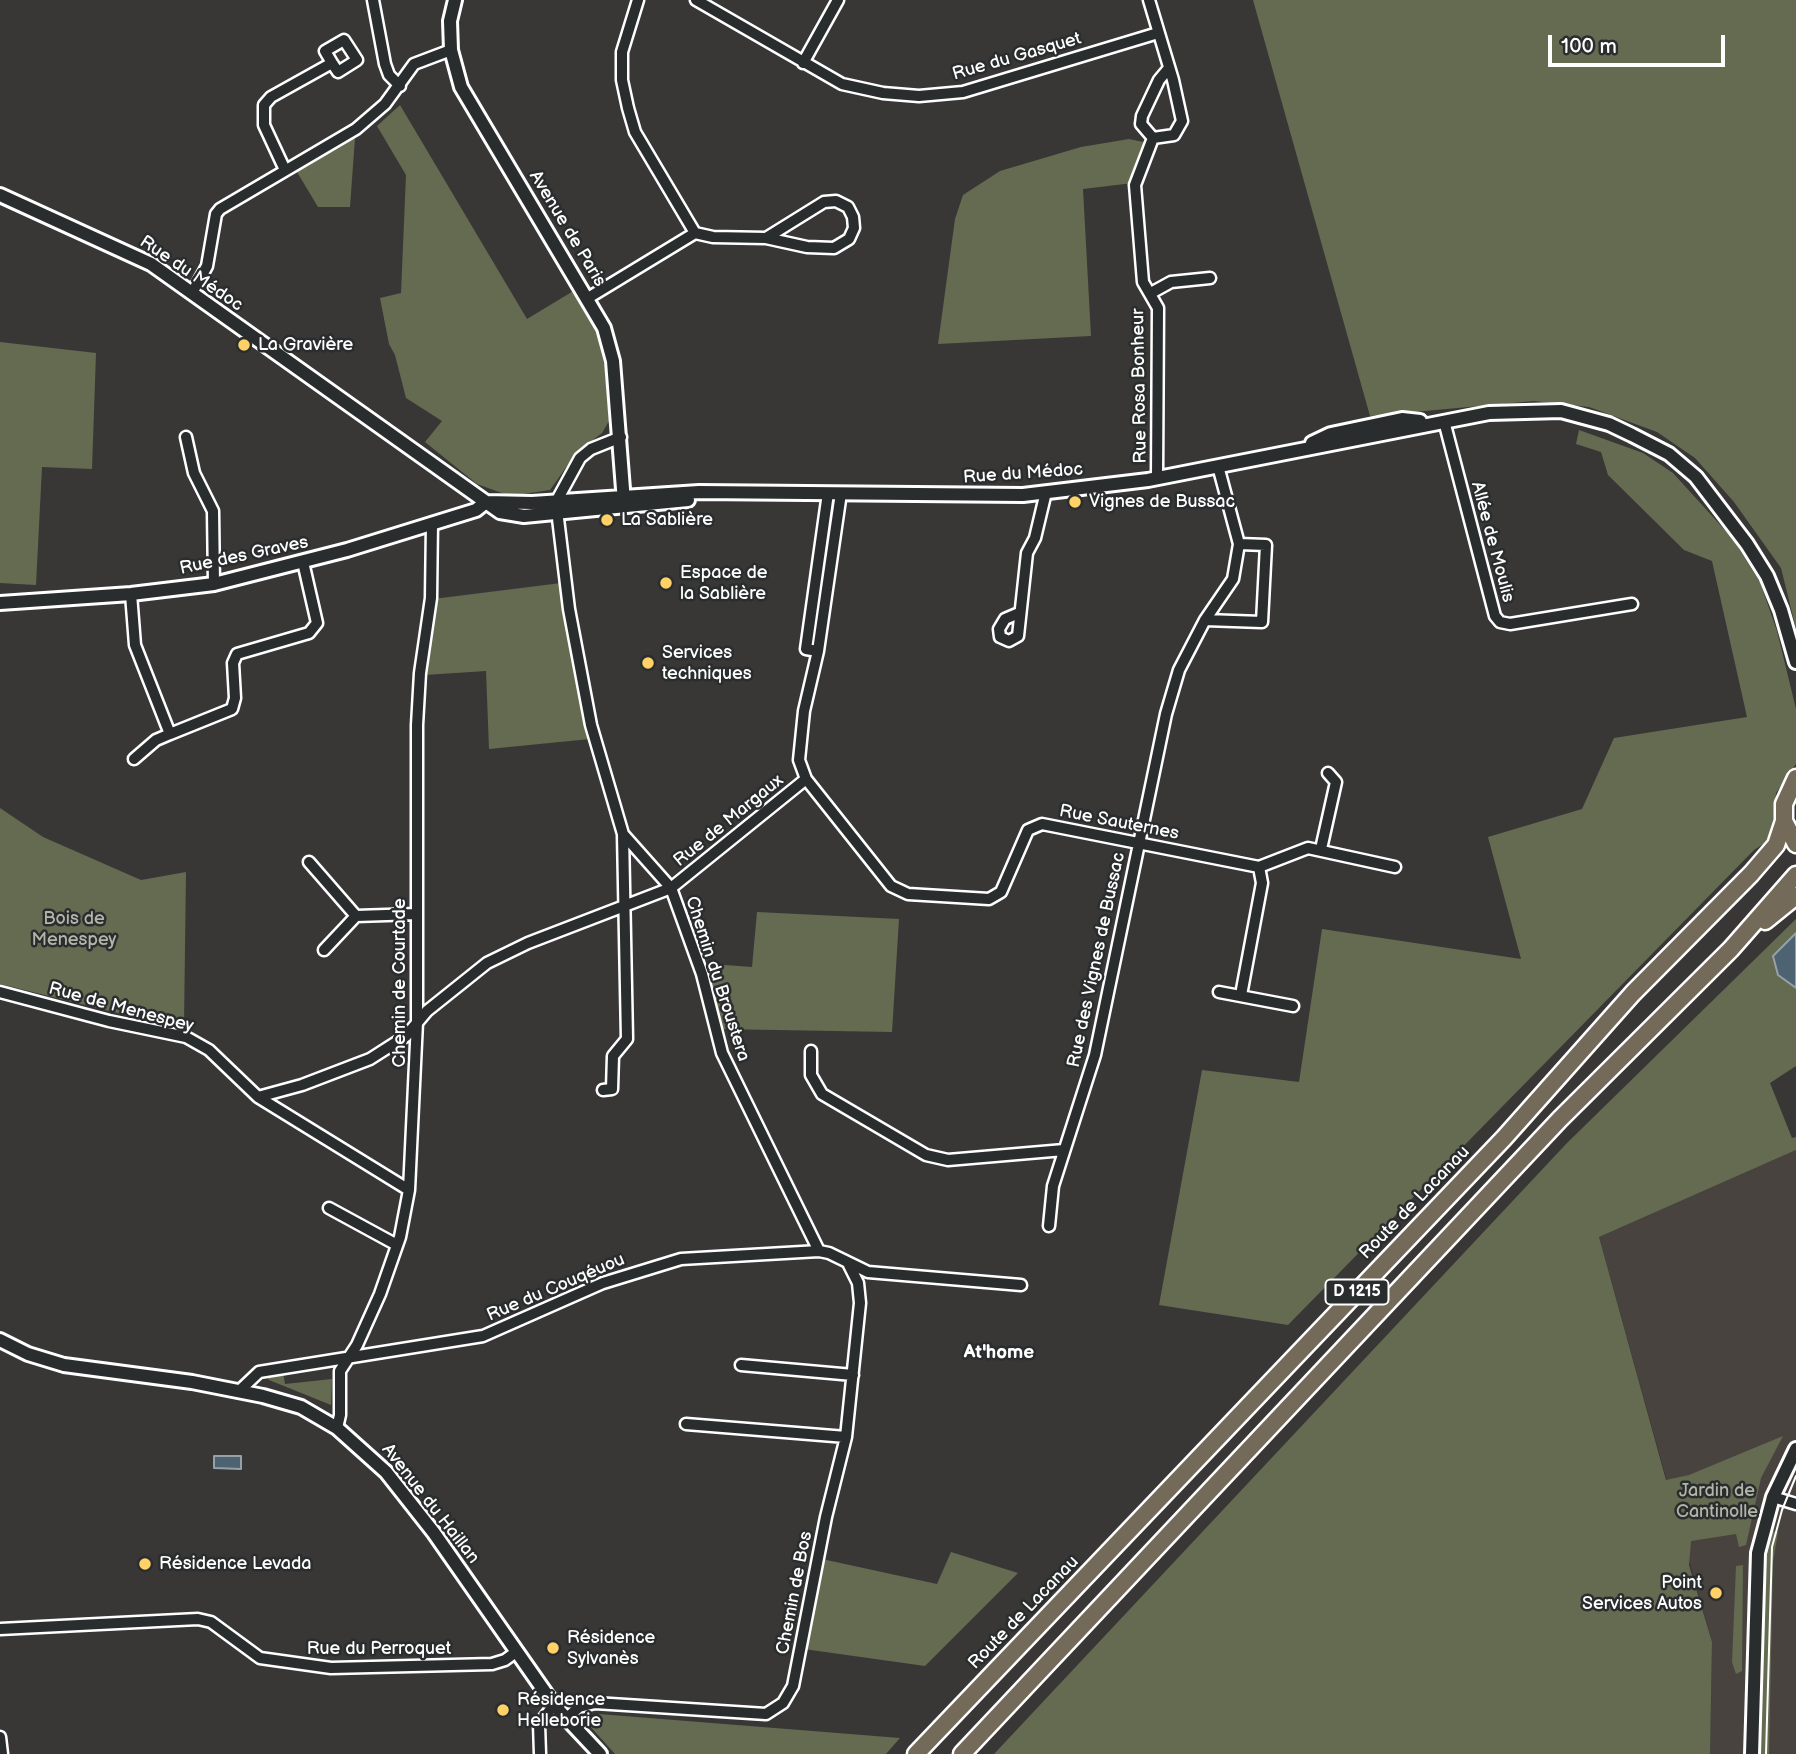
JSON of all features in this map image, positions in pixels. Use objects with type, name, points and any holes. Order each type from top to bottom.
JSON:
[{"type":"main road","name":"Route de Lacanau","points":[[916,1754],[1504,1138],[1633,993],[1751,874],[1776,845],[1784,821],[1784,804],[1796,778]]},
{"type":"main road","points":[[1784,821],[1796,844]]},
{"type":"main road","name":"D 1215","points":[[962,1754],[1560,1119],[1731,949],[1796,875]]},
{"type":"main road","points":[[1731,949],[1796,896]]},
{"type":"street","points":[[373,0],[385,64],[389,75],[400,86]]},
{"type":"street","name":"Avenue de Paris","points":[[455,0],[450,21],[451,50],[461,87],[604,328],[613,361],[624,497]]},
{"type":"street","points":[[638,0],[622,52],[622,80],[628,108],[635,132],[695,233]]},
{"type":"street","name":"Rue du Gasquet","points":[[696,0],[842,84],[883,93],[919,96],[963,92],[1158,33]]},
{"type":"street","points":[[803,63],[838,0]]},
{"type":"street","points":[[1149,0],[1169,68],[1182,121],[1174,135],[1153,138],[1141,124],[1142,116],[1159,80],[1169,68]]},
{"type":"street","points":[[192,293],[207,266],[216,214],[228,202],[356,129],[385,104],[414,64],[451,50]]},
{"type":"street","points":[[285,170],[264,125],[264,106],[271,97],[332,63]]},
{"type":"street","name":"Rue Rosa Bonheur","points":[[1153,138],[1135,186],[1143,282],[1158,308],[1157,478]]},
{"type":"street","name":"Rue du Médoc","points":[[0,195],[132,253],[192,293],[472,495],[500,512],[524,516],[556,507],[624,497],[749,492],[919,496],[1046,492],[1157,478],[1444,421],[1509,411],[1561,411],[1609,424],[1669,454],[1696,477],[1759,561],[1781,610],[1796,663]]},
{"type":"street","points":[[588,298],[695,233],[713,237],[766,238],[807,247],[834,248],[849,239],[854,228],[853,217],[848,207],[836,201],[824,202],[766,238]]},
{"type":"street","name":"Rue Rosa Bonheur","points":[[1151,293],[1171,282],[1210,278]]},
{"type":"street","name":"Allée de Moulis","points":[[1444,421],[1495,616],[1500,622],[1510,624],[1632,604]]},
{"type":"street","points":[[186,437],[194,473],[213,511],[214,584]]},
{"type":"street","points":[[556,507],[580,458],[591,449],[621,437]]},
{"type":"street","name":"Rue des Vignes de Bussac","points":[[1049,1226],[1053,1186],[1095,1055],[1166,714],[1179,670],[1205,620],[1233,579],[1240,544],[1218,466]]},
{"type":"street","points":[[1019,613],[1027,553],[1035,538],[1046,492]]},
{"type":"street","name":"Rue Sauternes","points":[[834,493],[806,649],[818,651],[804,711],[799,760],[806,779],[891,886],[908,894],[989,899],[1001,892],[1028,830],[1042,824],[1259,867]]},
{"type":"street","name":"Rue des Graves","points":[[0,603],[131,594],[214,584],[303,562],[476,510],[486,502]]},
{"type":"street","name":"Chemin du Broustera","points":[[556,507],[569,610],[591,725],[623,834],[671,888],[702,974],[722,1053],[759,1134],[819,1251]]},
{"type":"street","name":"Chemin de Courtade","points":[[337,1428],[340,1415],[340,1371],[357,1345],[380,1294],[397,1245],[410,1190],[417,1023],[418,712],[420,673],[431,598],[432,523]]},
{"type":"street","points":[[1205,620],[1262,622],[1266,545],[1240,544]]},
{"type":"street","points":[[135,759],[156,740],[232,709],[235,698],[233,663],[237,654],[309,633],[317,623],[303,562]]},
{"type":"street","points":[[131,594],[135,645],[170,734]]},
{"type":"street","points":[[1321,849],[1336,782],[1328,773]]},
{"type":"street","name":"Rue de Margaux","points":[[417,1023],[487,963],[528,943],[671,888],[806,779]]},
{"type":"street","points":[[603,1090],[612,1089],[613,1056],[627,1039],[623,834]]},
{"type":"street","points":[[1241,995],[1262,883],[1259,867],[1292,852],[1321,849],[1395,867]]},
{"type":"street","points":[[309,862],[356,916]]},
{"type":"street","points":[[324,950],[356,916],[416,914]]},
{"type":"street","name":"Rue de Menespey","points":[[0,992],[109,1021],[186,1037],[209,1050],[258,1097],[410,1190]]},
{"type":"street","points":[[1219,992],[1293,1006]]},
{"type":"street","points":[[258,1097],[302,1085],[370,1059],[406,1036],[417,1023]]},
{"type":"street","points":[[811,1051],[811,1075],[822,1094],[926,1155],[948,1160],[1065,1150]]},
{"type":"street","points":[[328,1208],[397,1245]]},
{"type":"street","name":"Rue du Couqéuou","points":[[239,1391],[251,1376],[259,1372],[483,1336],[603,1283],[666,1262],[711,1255],[819,1251],[829,1253],[849,1265],[879,1273],[1021,1285]]},
{"type":"street","name":"Chemin de Bos","points":[[566,1719],[587,1704],[766,1714],[783,1703],[793,1686],[826,1517],[846,1437],[860,1303],[858,1283],[849,1265]]},
{"type":"street","name":"Avenue du Haillan","points":[[0,1340],[28,1354],[64,1365],[239,1391],[301,1407],[337,1428],[377,1463],[410,1502],[554,1705],[600,1754]]},
{"type":"street","points":[[741,1366],[853,1375]]},
{"type":"street","points":[[686,1424],[846,1437]]},
{"type":"street","points":[[1752,1754],[1757,1563],[1763,1524],[1796,1448]]},
{"type":"street","points":[[1773,1497],[1796,1504]]},
{"type":"street","name":"Rue du Perroquet","points":[[0,1629],[198,1619],[211,1622],[260,1658],[331,1668],[492,1664],[505,1660],[516,1652]]},
{"type":"street","points":[[540,1754],[539,1724],[554,1705]]},
{"type":"street","points":[[0,1737],[2,1754]]},
{"type":"shaded area","points":[[1796,1150],[1796,1754],[1710,1754],[1712,1642],[1599,1237]]},
{"type":"green space","points":[[1253,0],[1796,0],[1796,629],[1781,568],[1734,502],[1695,458],[1657,432],[1589,407],[1534,401],[1370,416]]},
{"type":"green space","points":[[400,105],[527,319],[575,290],[599,334],[605,366],[609,421],[602,433],[577,452],[550,490],[510,496],[477,484],[425,442],[442,421],[406,398],[395,355],[389,344],[380,298],[401,293],[406,175],[377,126]]},
{"type":"green space","points":[[355,138],[350,207],[318,207],[297,172]]},
{"type":"green space","points":[[1129,139],[1148,143],[1133,183],[1083,189],[1091,336],[938,344],[955,219],[963,195],[1000,171],[1081,147]]},
{"type":"green space","points":[[0,342],[96,353],[92,469],[42,467],[36,585],[0,583]]},
{"type":"green space","points":[[1579,430],[1643,453],[1673,473],[1733,539],[1760,582],[1777,631],[1796,709],[1796,764],[1776,793],[1773,829],[1765,843],[1754,850],[1288,1325],[1159,1305],[1202,1070],[1299,1082],[1322,929],[1521,959],[1488,837],[1582,809],[1614,738],[1747,717],[1712,561],[1684,550],[1608,475],[1601,452],[1576,444]]},
{"type":"green space","points":[[561,583],[590,739],[489,749],[486,671],[425,675],[433,599]]},
{"type":"green space","name":"Bois de Menespey","points":[[0,808],[43,837],[141,880],[186,872],[184,1025],[154,1022],[0,984]]},
{"type":"green space","points":[[757,912],[899,919],[892,1032],[718,1029],[698,963],[752,967]]},
{"type":"green space","name":"Jardin de Cantinolle","points":[[1796,919],[1796,933],[1773,956],[1778,975],[1796,988],[1796,1066],[1770,1083],[1792,1138],[1796,1137],[1796,1150],[1599,1237],[1666,1480],[1689,1475],[1783,1436],[1761,1478],[1746,1545],[1739,1547],[1736,1534],[1691,1541],[1689,1565],[1712,1642],[1710,1754],[994,1754],[1567,1143]]},
{"type":"green space","points":[[283,1373],[285,1384],[332,1379],[331,1405],[269,1380],[266,1376]]},
{"type":"green space","points":[[1771,1531],[1778,1532],[1773,1562],[1769,1754],[1760,1754],[1765,1562]]},
{"type":"green space","points":[[951,1552],[1018,1573],[925,1666],[804,1649],[822,1559],[937,1584]]},
{"type":"green space","points":[[1743,1565],[1742,1671],[1736,1674],[1732,1662],[1736,1566]]},
{"type":"green space","points":[[599,1714],[900,1738],[886,1754],[615,1754],[588,1724]]},
{"type":"water","points":[[1796,933],[1796,988],[1778,975],[1773,956]]},
{"type":"water","points":[[214,1456],[241,1456],[241,1469],[214,1468]]},
{"type":"tram line","points":[[1766,1754],[1772,1547],[1782,1510],[1796,1476]]},
{"type":"place","name":"La Gravière","points":[[244,345]]},
{"type":"place","name":"Vignes de Bussac","points":[[1075,502]]},
{"type":"place","name":"La Sablière","points":[[607,520]]},
{"type":"place","name":"Espace de la Sablière","points":[[666,583]]},
{"type":"place","name":"Services techniques","points":[[648,663]]},
{"type":"place","name":"Résidence Levada","points":[[145,1564]]},
{"type":"place","name":"Point Services Autos","points":[[1716,1593]]},
{"type":"place","name":"Résidence Sylvanès","points":[[553,1648]]},
{"type":"place","name":"Résidence Helleborie","points":[[503,1710]]},
{"type":"district","name":"At'home","points":[[999,1353]]}]
